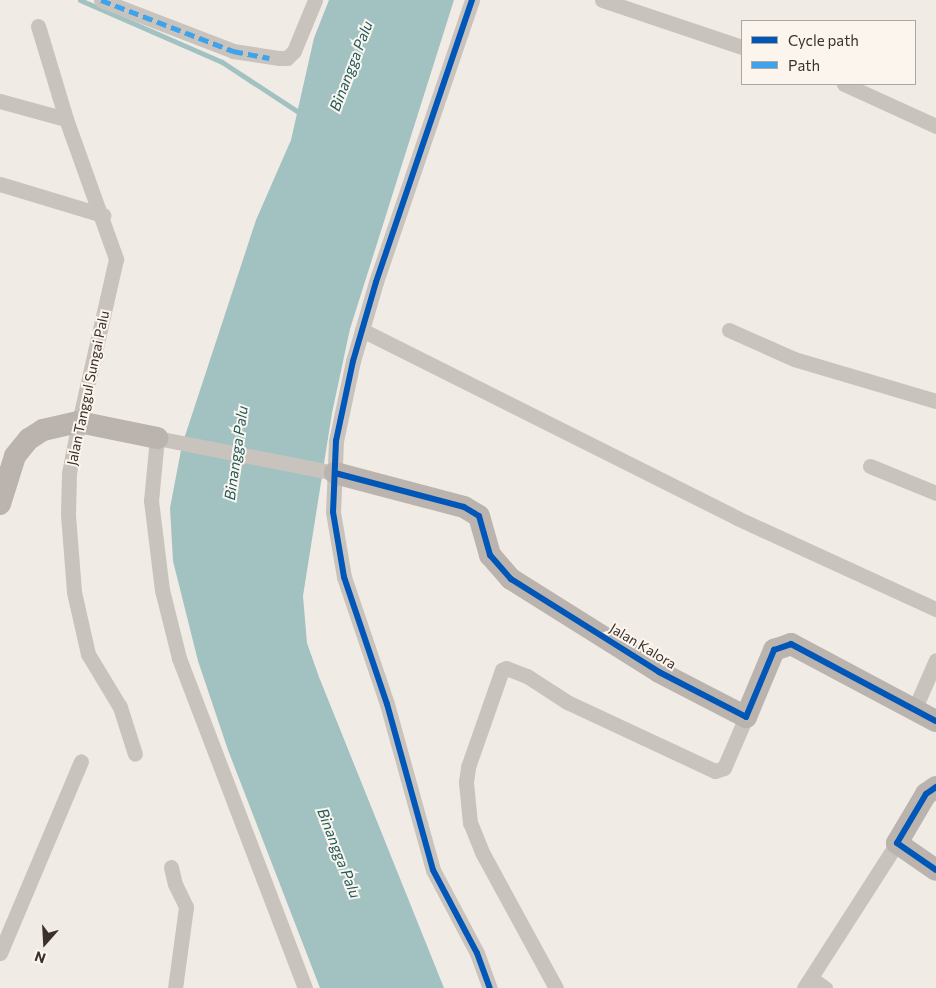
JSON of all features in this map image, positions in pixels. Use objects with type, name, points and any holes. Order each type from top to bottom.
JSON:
[{"type":"street","points":[[101,0],[233,51],[269,58],[291,55],[315,0]]},
{"type":"street","points":[[472,0],[362,330],[336,441],[331,472],[336,537],[354,609],[387,704],[433,870],[477,953],[490,988]]},
{"type":"street","points":[[602,0],[741,47]]},
{"type":"street","name":"Jalan Tanggul Sungai Palu","points":[[38,26],[66,119],[103,215],[116,260],[69,473],[68,515],[74,592],[88,654],[120,707],[135,754]]},
{"type":"street","points":[[846,85],[936,126]]},
{"type":"street","points":[[0,101],[66,119]]},
{"type":"street","points":[[0,184],[103,215]]},
{"type":"street","points":[[362,330],[729,514],[936,609]]},
{"type":"street","points":[[729,330],[794,359],[936,401]]},
{"type":"street","points":[[0,504],[15,456],[29,440],[43,430],[79,422],[331,472]]},
{"type":"street","points":[[164,439],[151,501],[169,624],[179,658],[305,988]]},
{"type":"street","points":[[870,466],[936,492]]},
{"type":"street","name":"Jalan Kalora","points":[[331,472],[464,507],[479,516],[490,555],[511,579],[659,672],[746,717]]},
{"type":"street","points":[[556,988],[515,907],[482,852],[470,824],[466,782],[468,767],[502,670],[506,668],[527,676],[567,702],[715,771],[724,768],[764,669],[774,650],[783,644],[797,646],[936,721]]},
{"type":"street","points":[[914,708],[936,660]]},
{"type":"street","points":[[0,953],[81,761]]},
{"type":"street","points":[[824,988],[808,983],[926,794],[936,787]]},
{"type":"street","points":[[897,843],[936,870]]},
{"type":"street","points":[[171,867],[175,884],[186,907],[175,988]]},
{"type":"water","name":"Binangga Palu","points":[[329,0],[454,0],[350,329],[332,413],[303,596],[307,643],[319,677],[444,988],[320,988],[228,750],[198,661],[173,561],[170,508],[182,445],[256,220],[291,140],[314,38]]},
{"type":"waterway","points":[[80,0],[222,62],[303,115]]},
{"type":"marked path","points":[[101,0],[233,51],[269,58]]},
{"type":"cycle path","points":[[472,0],[376,282],[353,361],[336,441],[333,512],[344,577],[387,704],[433,870],[477,953],[490,988]]},
{"type":"cycle path","points":[[335,473],[464,507],[479,516],[490,555],[511,579],[659,672],[746,717],[774,650],[791,644],[936,721]]},
{"type":"cycle path","points":[[936,787],[926,794],[897,843],[936,870]]}]
